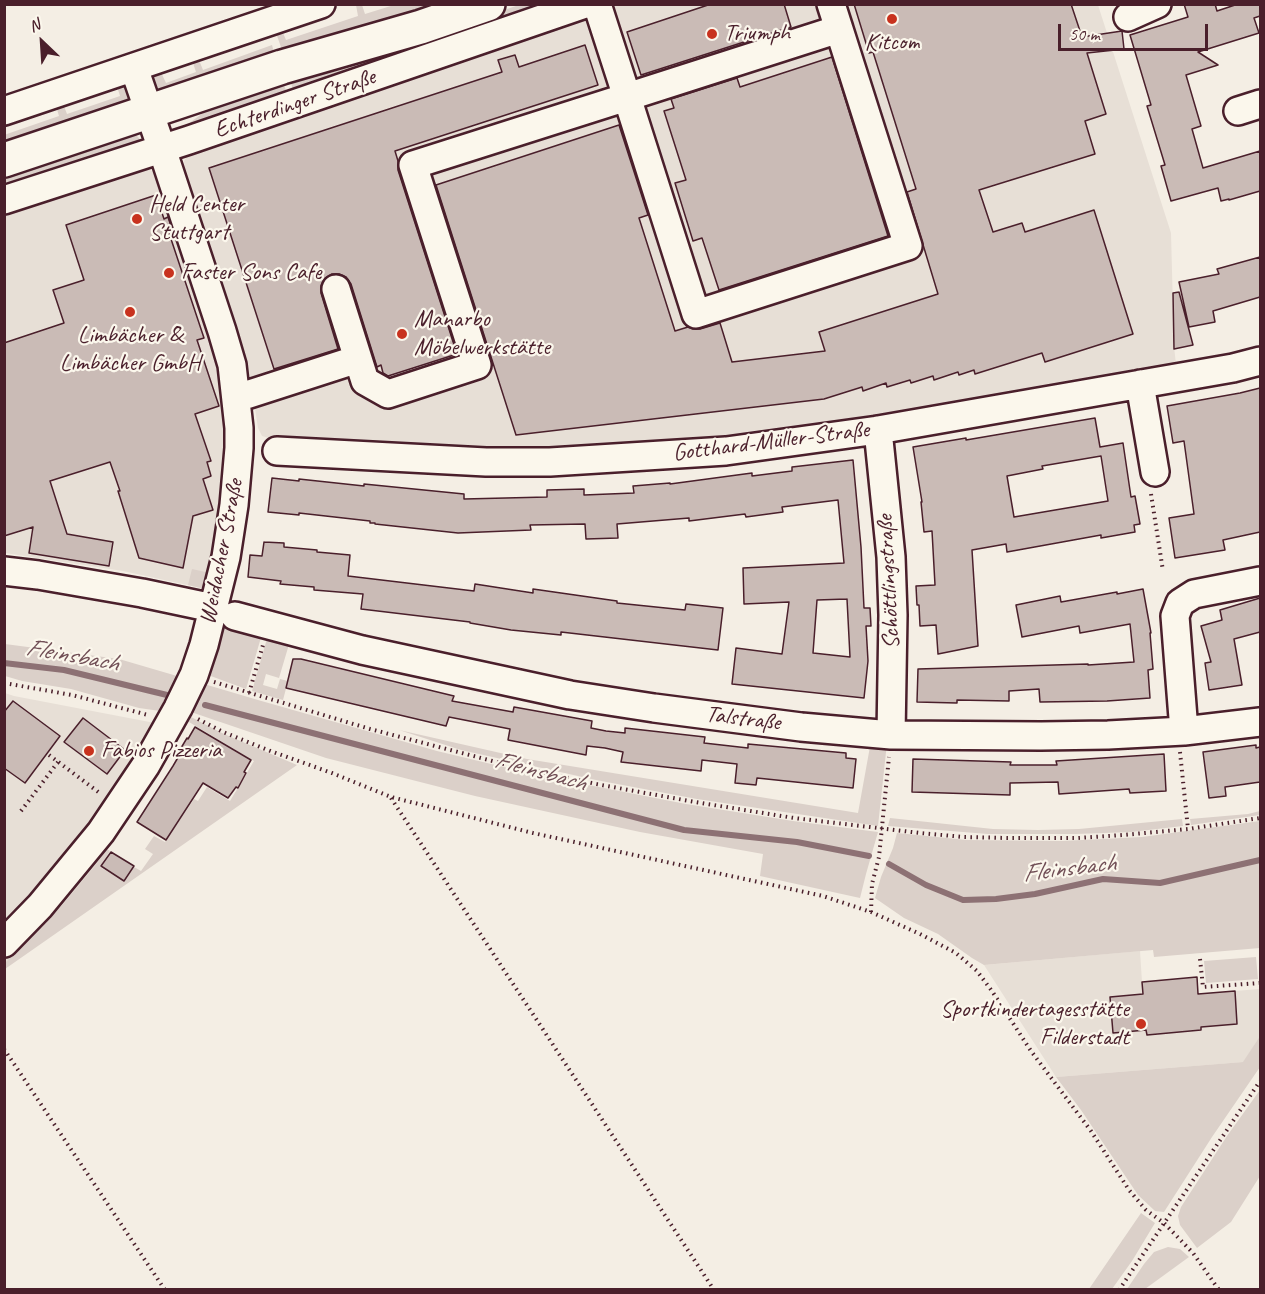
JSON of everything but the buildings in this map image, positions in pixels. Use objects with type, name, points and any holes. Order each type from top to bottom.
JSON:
[{"type":"main road","name":"Echterdinger Straße","points":[[4,160],[282,67],[421,27],[488,4]]},
{"type":"street","points":[[4,111],[321,4]]},
{"type":"street","name":"Echterdinger Straße","points":[[4,200],[585,4]]},
{"type":"street","points":[[336,290],[365,381],[388,394],[477,365],[413,165],[627,97],[835,17],[908,246],[696,314],[627,97],[597,4]]},
{"type":"street","points":[[1128,17],[1157,4]]},
{"type":"street","name":"Weidacher Straße","points":[[4,943],[40,906],[82,857],[118,808],[175,714],[194,675],[204,645],[224,612],[226,557],[234,505],[240,428],[232,365],[134,68]]},
{"type":"street","points":[[237,398],[358,359]]},
{"type":"street","name":"Gotthard-Müller-Straße","points":[[277,451],[486,462],[550,462],[726,451],[878,430],[1233,368],[1260,361]]},
{"type":"street","points":[[1140,384],[1155,472]]},
{"type":"street","name":"Schöttlingstraße","points":[[878,430],[891,556],[893,615],[891,735]]},
{"type":"street","name":"Talstraße","points":[[4,571],[142,593],[224,612],[362,650],[570,695],[759,721],[891,735],[1108,735],[1184,731],[1260,722]]},
{"type":"street","points":[[1184,731],[1175,616],[1180,603],[1194,594],[1260,580]]},
{"type":"path","points":[[1155,472],[1150,489],[1163,571]]},
{"type":"path","points":[[249,693],[269,624]]},
{"type":"path","points":[[194,675],[381,732],[516,767],[596,784],[794,818],[964,837],[1030,838],[1078,838],[1188,829],[1260,818]]},
{"type":"path","points":[[4,683],[175,714],[391,797],[533,833],[823,896],[871,912],[920,934],[956,953],[977,971],[1031,1051],[1091,1131],[1130,1190],[1146,1209],[1164,1223],[1193,1253],[1220,1290]]},
{"type":"path","points":[[871,912],[872,884],[879,857],[891,735]]},
{"type":"path","points":[[49,755],[118,808]]},
{"type":"path","points":[[21,811],[58,762]]},
{"type":"path","points":[[1184,782],[1188,829]]},
{"type":"path","points":[[391,797],[714,1290]]},
{"type":"path","points":[[1200,959],[1203,987],[1260,983]]},
{"type":"path","points":[[4,1049],[165,1290]]},
{"type":"path","points":[[1119,1290],[1260,1081]]},
{"type":"shaded area","points":[[356,5],[362,5],[365,14],[394,5],[444,5],[282,50],[275,30],[281,28],[286,40],[358,16]]},
{"type":"shaded area","points":[[519,5],[561,5],[295,94],[290,81]]},
{"type":"shaded area","points":[[609,5],[1098,5],[1171,233],[1176,364],[1060,385],[752,434],[631,449],[511,453],[272,439],[262,436],[258,428],[251,383],[237,326],[185,172],[184,161],[191,150]]},
{"type":"shaded area","points":[[272,45],[274,53],[165,89],[158,89],[152,77],[154,71],[159,68],[166,83],[196,72],[191,57],[197,55],[203,70]]},
{"type":"shaded area","points":[[116,83],[127,85],[130,95],[128,100],[5,143],[4,135],[59,116],[55,103],[62,101],[67,114],[120,96]]},
{"type":"shaded area","points":[[283,83],[289,97],[184,129],[207,110],[224,102]]},
{"type":"shaded area","points":[[129,134],[136,135],[140,142],[5,192],[4,175]]},
{"type":"shaded area","points":[[145,167],[155,173],[163,184],[222,379],[229,434],[227,472],[210,574],[201,588],[123,571],[5,553],[4,209]]},
{"type":"shaded area","points":[[192,569],[210,573],[206,584],[201,588],[188,585]]},
{"type":"shaded area","points":[[229,626],[262,634],[246,689],[208,675],[223,629]]},
{"type":"shaded area","points":[[268,635],[290,641],[279,678],[266,674],[263,685],[277,689],[280,679],[288,681],[283,700],[252,691]]},
{"type":"shaded area","points":[[5,644],[119,659],[177,676],[160,711],[139,708],[71,689],[5,676]]},
{"type":"shaded area","points":[[204,684],[437,751],[537,775],[686,804],[878,832],[860,898],[760,876],[763,854],[640,832],[475,796],[326,758],[191,712]]},
{"type":"shaded area","points":[[5,693],[181,728],[143,799],[95,867],[5,968]]},
{"type":"shaded area","points":[[191,717],[224,734],[297,765],[5,969],[5,963],[62,905],[107,849],[110,851],[100,867],[124,881],[134,867],[141,871],[153,854],[145,849],[154,836],[165,842],[194,799],[198,801],[207,787],[230,801],[254,761],[189,722]]},
{"type":"shaded area","points":[[399,730],[527,759],[858,813],[871,741],[887,743],[878,826],[697,799],[596,780],[461,750]]},
{"type":"shaded area","points":[[1260,811],[1260,815],[1191,825],[1190,819],[1248,814]]},
{"type":"shaded area","points":[[890,818],[993,829],[1079,829],[1182,819],[1183,826],[1131,832],[988,834],[888,826]]},
{"type":"shaded area","points":[[1260,821],[1260,948],[1154,957],[1153,950],[984,965],[938,934],[904,918],[875,898],[897,833],[967,840],[1062,841],[1142,837]]},
{"type":"shaded area","name":"Sportkindertagesstätte Filderstadt","points":[[1140,951],[1142,982],[1197,977],[1199,994],[1259,989],[1260,1036],[1244,1062],[1056,1077],[984,965]]},
{"type":"shaded area","points":[[1256,957],[1258,979],[1206,983],[1204,961]]},
{"type":"shaded area","points":[[1260,1036],[1260,1067],[1164,1212],[1155,1211],[1138,1195],[1056,1077],[1243,1062]]},
{"type":"shaded area","points":[[1260,1090],[1260,1176],[1231,1222],[1197,1248],[1180,1225],[1178,1216],[1181,1207]]},
{"type":"shaded area","points":[[1141,1213],[1155,1223],[1132,1261],[1112,1289],[1089,1289]]},
{"type":"shaded area","points":[[1168,1247],[1180,1249],[1189,1257],[1145,1289],[1127,1289],[1154,1252]]},
{"type":"waterway","name":"Fleinsbach","points":[[4,663],[64,670],[167,695]]},
{"type":"waterway","name":"Fleinsbach","points":[[205,705],[684,830],[797,842],[869,856]]},
{"type":"waterway","name":"Fleinsbach","points":[[889,864],[926,885],[963,900],[1035,894],[1103,879],[1160,883],[1260,860]]},
{"type":"place","name":"Kitcom","points":[[892,19]]},
{"type":"place","name":"Triumph","points":[[712,34]]},
{"type":"place","name":"Held Center Stuttgart","points":[[137,219]]},
{"type":"place","name":"Faster Sons Cafe","points":[[169,273]]},
{"type":"place","name":"Limbächer & Limbächer GmbH","points":[[130,312]]},
{"type":"place","name":"Manarbo Möbelwerkstätte","points":[[402,334]]},
{"type":"place","name":"Fabios Pizzeria","points":[[89,751]]},
{"type":"place","name":"Sportkindertagesstätte Filderstadt","points":[[1141,1024]]}]
